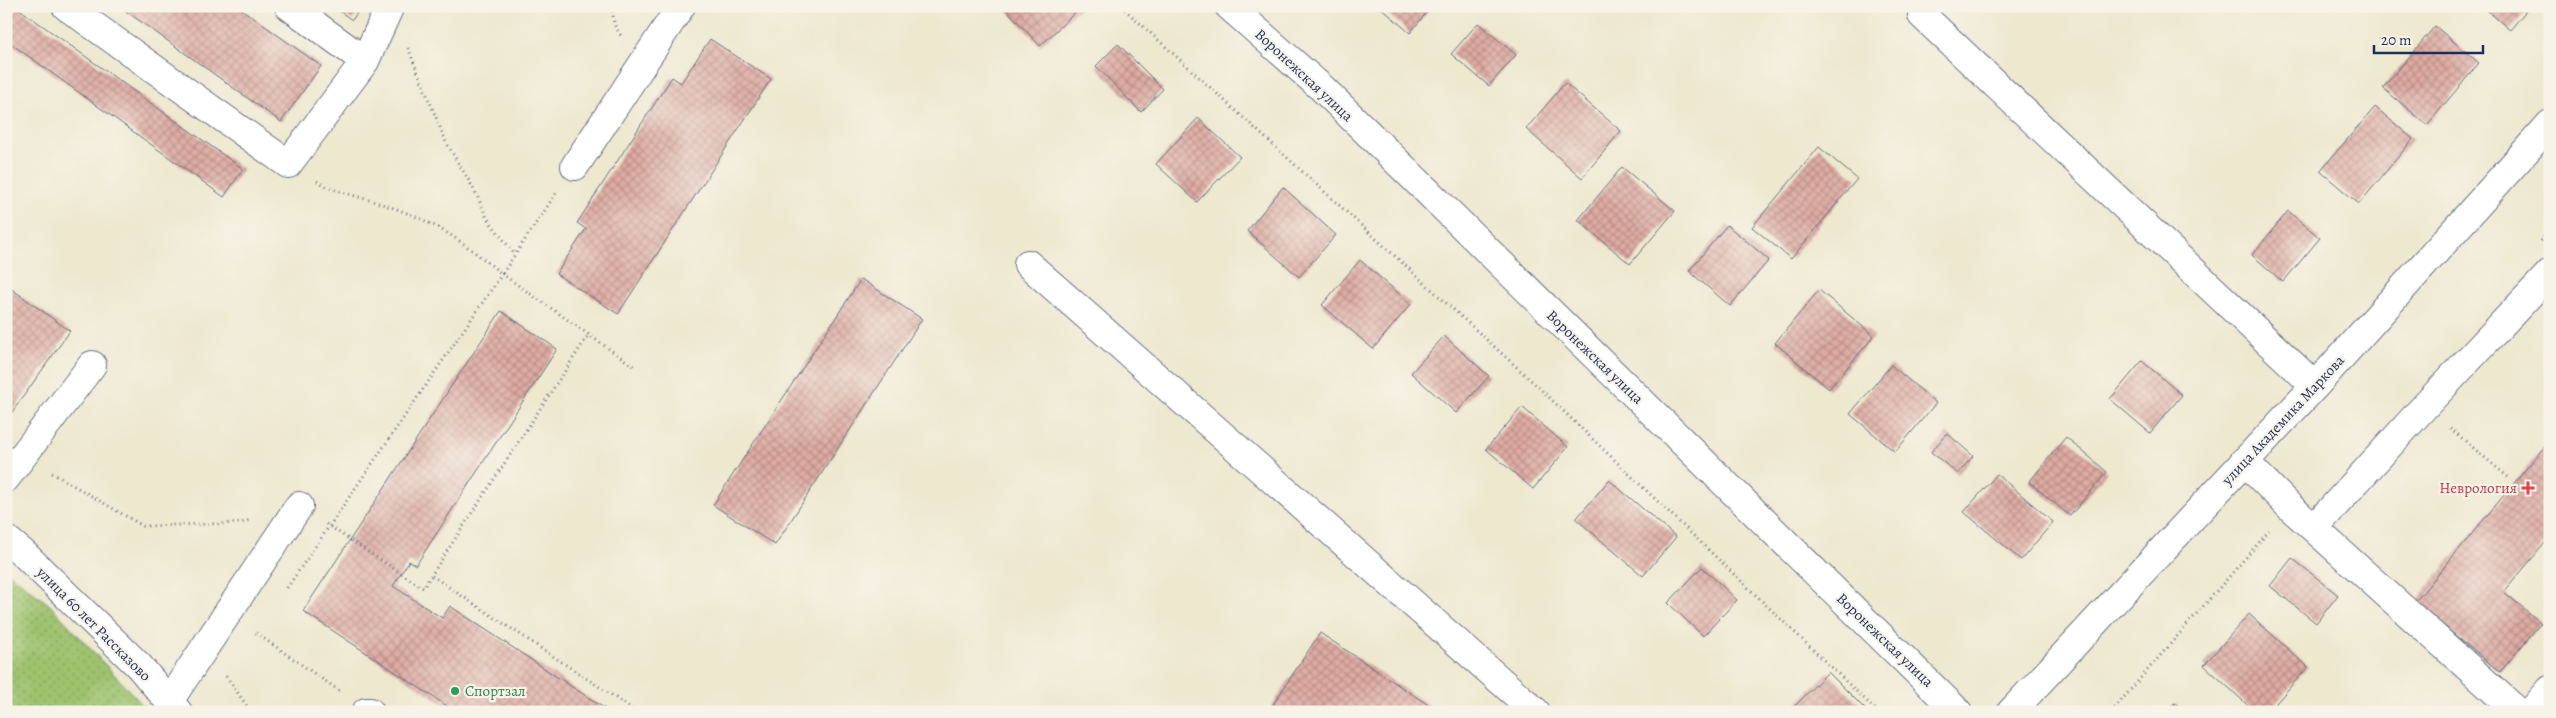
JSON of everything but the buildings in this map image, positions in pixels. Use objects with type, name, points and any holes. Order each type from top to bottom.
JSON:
[{"type":"street","points":[[66,6],[288,164],[365,61],[390,6]]},
{"type":"street","points":[[289,6],[365,61]]},
{"type":"street","points":[[575,166],[681,6]]},
{"type":"street","name":"Воронежская улица","points":[[1229,6],[1323,89],[1958,712]]},
{"type":"street","points":[[1922,15],[2316,386]]},
{"type":"street","name":"улица Академика Маркова","points":[[2011,712],[2316,386],[2546,135]]},
{"type":"street","points":[[1028,264],[1536,712]]},
{"type":"street","points":[[2314,528],[2550,273]]},
{"type":"street","points":[[14,467],[92,365]]},
{"type":"street","points":[[2244,461],[2314,528],[2518,712]]},
{"type":"street","points":[[173,707],[298,506]]},
{"type":"street","name":"улица 60 лет Рассказово","points":[[6,539],[23,553],[139,666],[173,707]]},
{"type":"street","points":[[2530,712],[2550,690]]},
{"type":"path","points":[[1121,6],[1534,383],[1878,712]]},
{"type":"path","points":[[407,43],[408,51],[446,142],[475,190],[487,218],[515,255]]},
{"type":"path","points":[[288,164],[328,187],[398,210],[432,224],[472,250],[502,274],[635,367]]},
{"type":"path","points":[[284,592],[575,166]]},
{"type":"path","points":[[14,467],[97,498],[143,526],[241,523],[298,506],[423,588],[589,334]]},
{"type":"path","points":[[2425,406],[2509,478]]},
{"type":"path","points":[[432,576],[637,712]]},
{"type":"path","points":[[251,640],[261,625]]},
{"type":"path","points":[[256,633],[368,711]]},
{"type":"path","points":[[221,684],[231,669]]},
{"type":"path","points":[[226,676],[251,712]]},
{"type":"green space","points":[[6,571],[50,605],[149,712],[6,712]]},
{"type":"place","name":"Неврология","points":[[2528,488]]},
{"type":"place","name":"Спортзал","points":[[455,691]]}]
